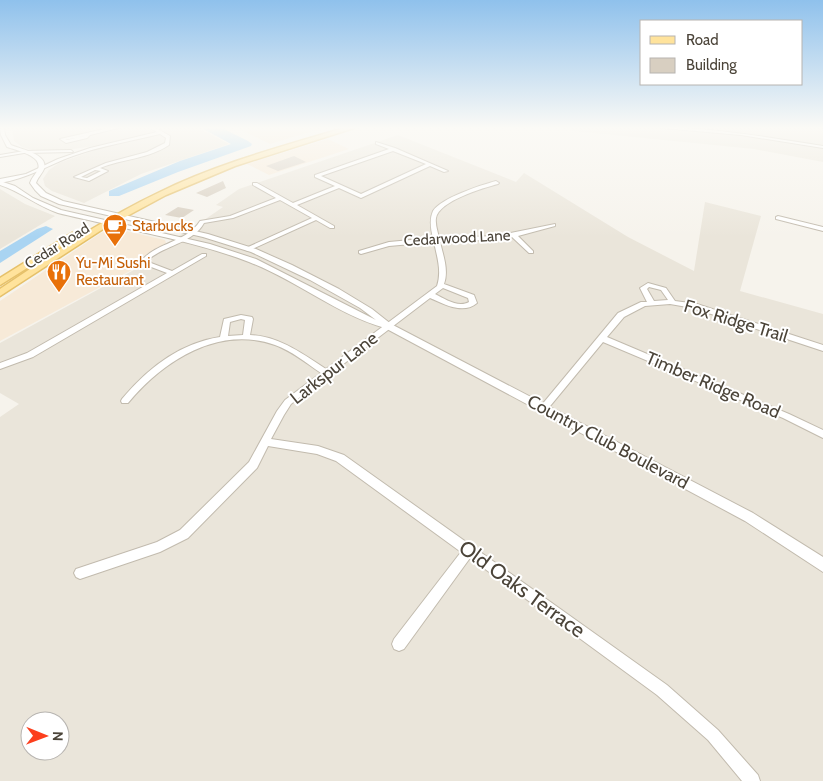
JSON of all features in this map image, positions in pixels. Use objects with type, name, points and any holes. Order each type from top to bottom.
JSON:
[{"type":"main road","name":"Cedar Road","points":[[0,293],[109,218],[149,193],[222,163]]},
{"type":"main road","name":"Cedar Road","points":[[0,282],[98,220],[119,216],[168,191],[239,163]]},
{"type":"street","points":[[40,171],[42,163]]},
{"type":"street","points":[[0,182],[26,176],[53,163]]},
{"type":"street","points":[[96,169],[106,171],[86,180],[76,177],[96,169],[112,163]]},
{"type":"street","points":[[353,163],[317,176],[362,196],[430,164],[446,171]]},
{"type":"street","name":"Country Club Boulevard","points":[[40,171],[33,183],[36,189],[64,203],[109,218],[248,249],[306,274],[376,315],[388,326]]},
{"type":"street","points":[[0,182],[13,187],[31,199],[54,210],[98,220]]},
{"type":"street","points":[[430,295],[461,307],[472,303],[471,297],[441,285],[444,276],[433,219],[441,207],[471,189],[496,183]]},
{"type":"street","points":[[255,184],[332,227]]},
{"type":"street","points":[[292,204],[339,186]]},
{"type":"street","points":[[172,273],[148,264],[146,259],[201,227],[202,222],[231,218],[280,198]]},
{"type":"street","name":"Country Club Boulevard","points":[[119,216],[187,236],[262,265],[367,320],[388,326],[748,517],[823,565]]},
{"type":"street","points":[[248,249],[316,218]]},
{"type":"street","points":[[778,218],[823,229]]},
{"type":"street","name":"Cedarwood Lane","points":[[361,252],[389,243],[478,239],[514,235],[552,225]]},
{"type":"street","points":[[514,235],[531,252]]},
{"type":"street","points":[[0,366],[30,355],[204,255]]},
{"type":"street","name":"Larkspur Lane","points":[[80,573],[160,546],[184,534],[254,465],[280,413],[288,402],[441,285]]},
{"type":"street","points":[[651,304],[643,288],[648,285],[664,290],[673,303]]},
{"type":"street","name":"Fox Ridge Trail","points":[[543,408],[624,312],[638,306],[673,303],[710,310],[823,348]]},
{"type":"street","points":[[223,339],[227,321],[241,316],[249,319],[246,338]]},
{"type":"street","points":[[125,401],[142,380],[176,356],[195,347],[223,339],[246,338],[277,343],[327,373]]},
{"type":"street","name":"Timber Ridge Road","points":[[602,338],[786,416],[823,434]]},
{"type":"street","name":"Old Oaks Terrace","points":[[266,442],[318,450],[340,458],[669,695],[713,735],[752,781]]},
{"type":"street","points":[[399,644],[469,550]]},
{"type":"shaded area","points":[[58,163],[172,163],[141,174],[84,203],[52,191],[45,186],[43,179],[49,170]]},
{"type":"shaded area","points":[[249,163],[305,163],[269,175],[247,164]]},
{"type":"shaded area","points":[[314,163],[469,163],[516,182],[524,173],[628,237],[694,271],[705,202],[761,216],[740,291],[823,314],[823,781],[0,781],[0,417],[19,404],[0,393],[0,343],[143,265],[143,257],[194,227],[223,207],[216,205],[239,189]]},
{"type":"shaded area","points":[[0,189],[25,204],[55,216],[0,249]]},
{"type":"shaded area","points":[[117,229],[165,240],[166,243],[140,259],[141,265],[0,341],[0,301],[101,233]]},
{"type":"water","points":[[174,163],[202,163],[119,196],[109,196],[109,191]]},
{"type":"water","points":[[46,226],[53,229],[0,263],[0,251],[37,229]]},
{"type":"building","points":[[273,163],[301,163],[278,171],[266,166]]},
{"type":"building","points":[[223,181],[226,188],[207,197],[196,193]]},
{"type":"building","points":[[178,207],[194,210],[182,218],[165,215]]},
{"type":"place","name":"Starbucks","points":[[115,247]]},
{"type":"place","name":"Yu-Mi Sushi Restaurant","points":[[59,293]]}]
